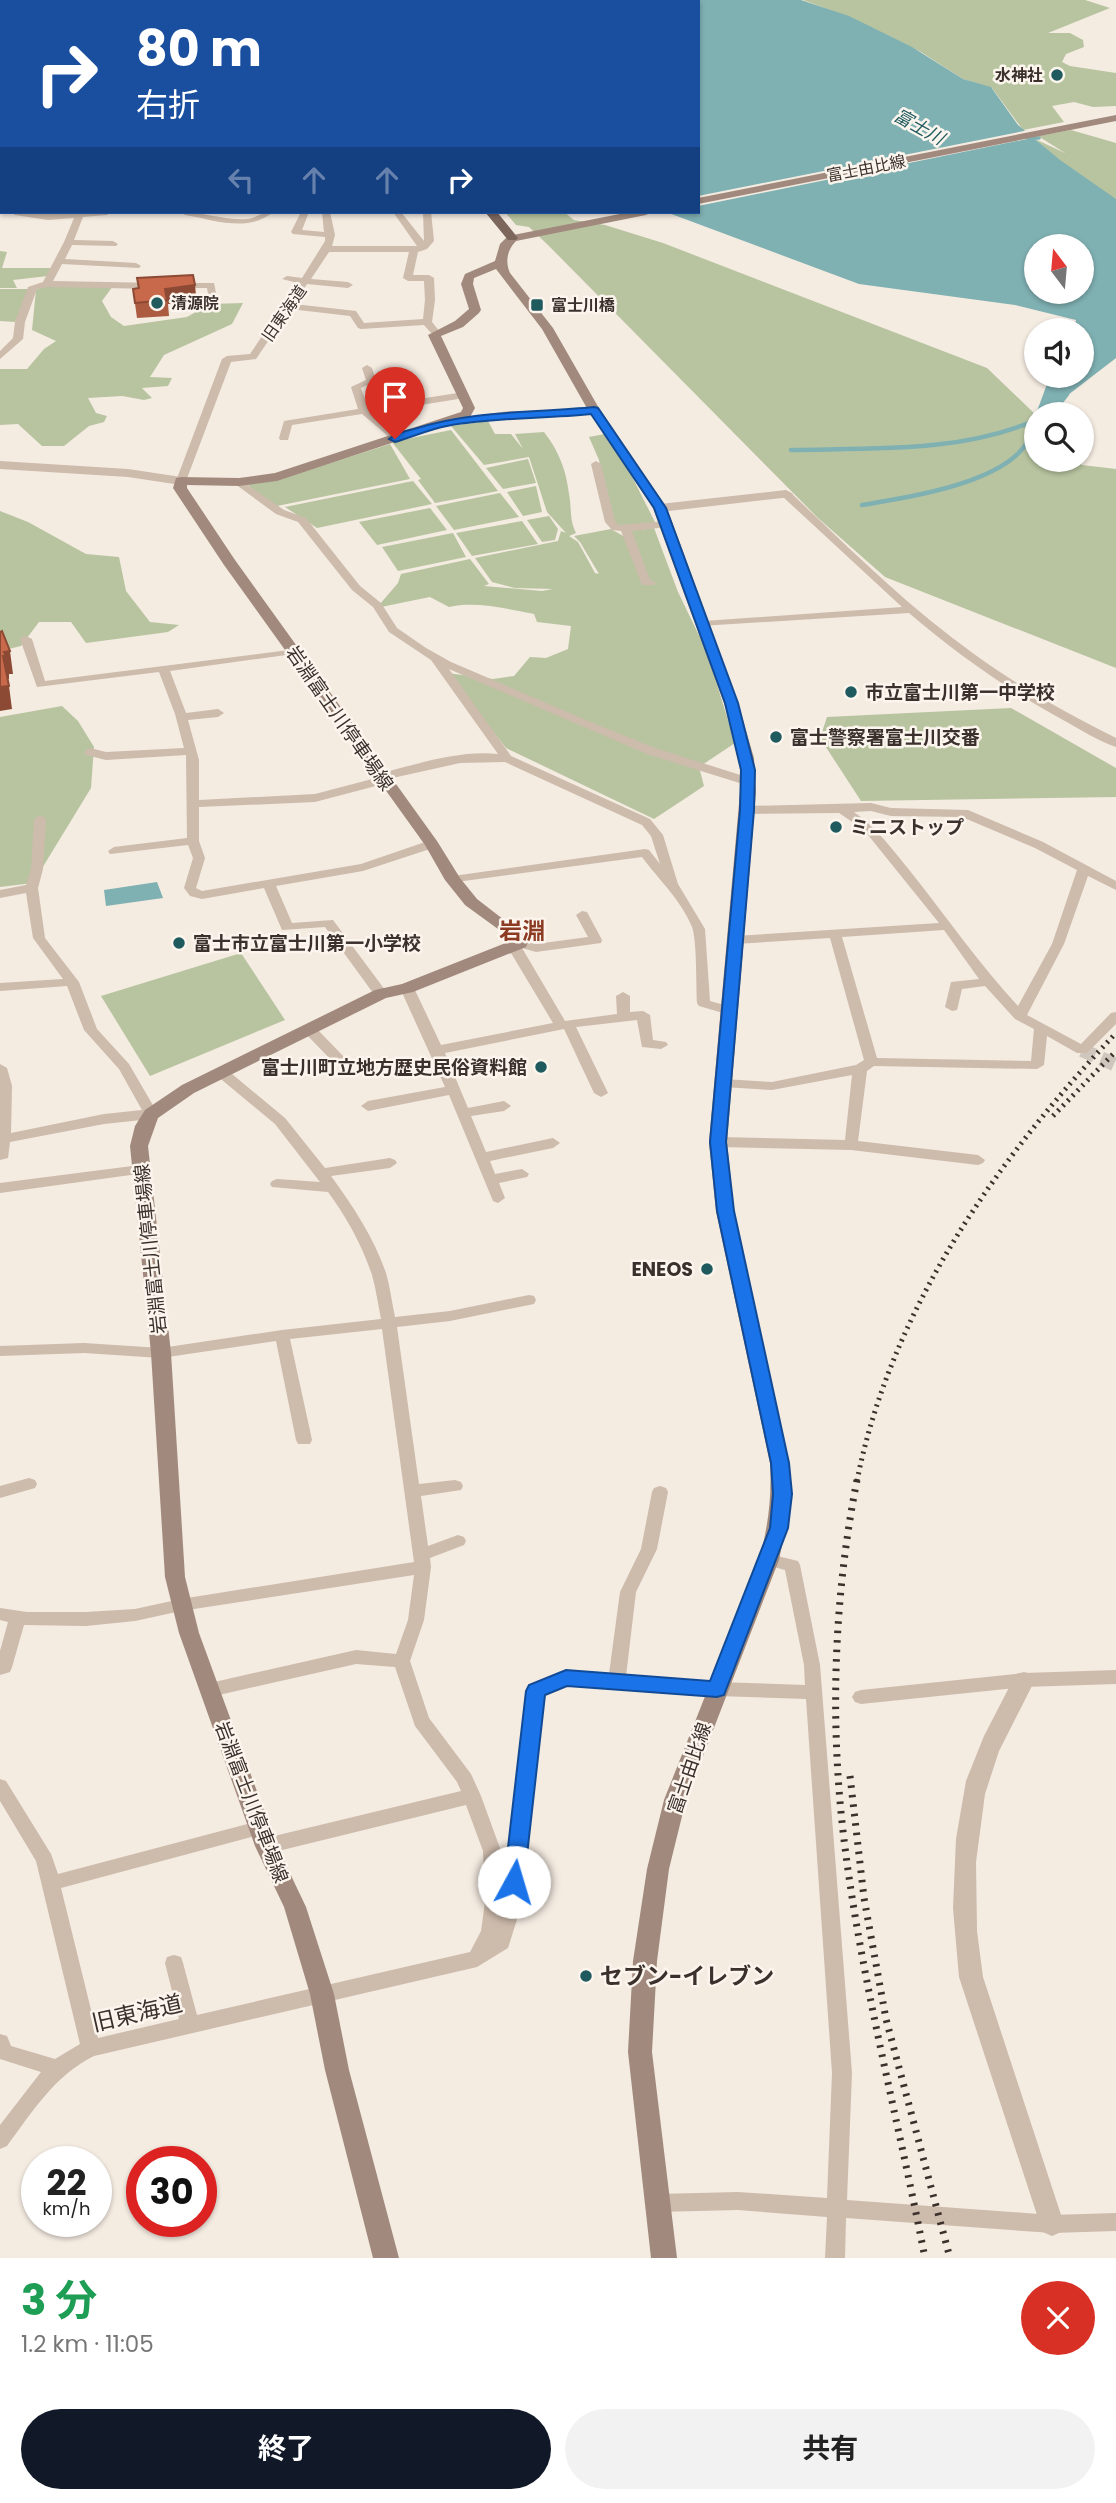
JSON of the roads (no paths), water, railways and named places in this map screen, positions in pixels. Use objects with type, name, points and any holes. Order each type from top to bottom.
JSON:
[{"type":"main road","name":"富士由比線","points":[[700,201],[1116,118]]},
{"type":"main road","points":[[492,214],[512,238]]},
{"type":"main road","points":[[181,481],[239,482],[277,477],[466,414],[470,408],[431,327],[459,324],[475,310],[467,280],[469,276],[500,263],[506,244],[512,238],[636,214]]},
{"type":"main road","name":"富士由比線","points":[[500,263],[509,283],[547,328],[594,410],[663,516],[704,624],[747,758],[747,810],[718,1142],[726,1211],[780,1463],[782,1494],[779,1528],[769,1560],[675,1800],[657,1869],[645,1961],[640,2052],[664,2258]]},
{"type":"main road","name":"岩淵富士川停車場線","points":[[181,481],[180,488],[188,503],[382,778],[432,844],[453,880],[471,902],[521,939],[518,946]]},
{"type":"main road","points":[[151,1114],[188,1089],[381,994],[407,988],[518,946]]},
{"type":"main road","name":"岩淵富士川停車場線","points":[[151,1114],[144,1126],[139,1146],[140,1170],[162,1353],[175,1577],[181,1605],[210,1690],[266,1846],[295,1907],[322,1994],[337,2070],[386,2258]]},
{"type":"street","points":[[28,214],[48,217],[88,214]]},
{"type":"street","points":[[199,214],[245,222],[265,214]]},
{"type":"street","points":[[304,214],[296,232],[330,235],[326,214]]},
{"type":"street","points":[[398,214],[419,248]]},
{"type":"street","points":[[326,249],[419,248],[429,241],[427,214]]},
{"type":"street","points":[[47,284],[69,242],[79,215]]},
{"type":"street","name":"旧東海道","points":[[181,481],[227,359],[253,357],[307,281],[326,249],[330,235]]},
{"type":"street","points":[[69,242],[113,244]]},
{"type":"street","points":[[290,306],[353,313],[361,326],[431,327],[429,278],[408,278],[419,248]]},
{"type":"street","points":[[58,261],[136,266]]},
{"type":"street","points":[[286,279],[348,285]]},
{"type":"street","points":[[0,356],[18,339],[20,322],[33,287],[47,284],[211,285],[214,303]]},
{"type":"street","points":[[368,368],[371,381],[356,387],[364,411],[395,439]]},
{"type":"street","points":[[284,438],[288,423],[464,395]]},
{"type":"street","points":[[444,423],[509,414],[547,415],[594,410]]},
{"type":"street","points":[[596,464],[610,522],[616,528],[625,528],[663,516],[786,494],[911,610],[951,643],[1065,717],[1116,743]]},
{"type":"street","points":[[0,465],[128,473],[181,481]]},
{"type":"street","points":[[239,482],[280,512],[302,520],[356,588],[377,605],[393,630],[436,658],[651,751],[748,782]]},
{"type":"street","points":[[625,528],[646,583],[650,583]]},
{"type":"street","points":[[704,624],[911,610]]},
{"type":"street","points":[[26,639],[40,685],[293,651]]},
{"type":"street","points":[[436,658],[507,759]]},
{"type":"street","points":[[164,670],[182,717],[191,751],[193,841],[199,858],[190,888],[194,893],[202,895],[268,885],[363,867],[432,844]]},
{"type":"street","points":[[182,717],[218,713]]},
{"type":"street","points":[[90,752],[106,756],[191,751]]},
{"type":"street","points":[[193,804],[315,798],[382,778],[462,759],[507,759],[646,822],[657,835],[672,884],[699,929],[704,1003],[730,1012]]},
{"type":"street","points":[[747,810],[872,807],[891,812],[964,813],[1039,845],[1116,887]]},
{"type":"street","points":[[842,809],[868,827],[948,926],[988,982],[1020,1016],[1082,1050],[1116,1016]]},
{"type":"street","points":[[2,1139],[104,1119],[151,1114],[124,1067],[91,1030],[72,982],[39,938],[32,888],[37,870],[40,818]]},
{"type":"street","points":[[114,851],[193,841]]},
{"type":"street","points":[[453,880],[645,853],[663,877],[672,884]]},
{"type":"street","points":[[1020,1016],[1058,944],[1084,869]]},
{"type":"street","points":[[268,885],[287,927],[328,923],[381,994]]},
{"type":"street","points":[[0,894],[32,888]]},
{"type":"street","points":[[518,946],[536,948],[596,940],[582,915]]},
{"type":"street","points":[[735,940],[948,926]]},
{"type":"street","points":[[835,934],[866,1066],[851,1145]]},
{"type":"street","points":[[518,946],[601,1093]]},
{"type":"street","points":[[0,987],[72,982]]},
{"type":"street","points":[[953,1007],[956,985],[988,982]]},
{"type":"street","points":[[407,988],[437,1050],[498,1198]]},
{"type":"street","points":[[623,996],[624,1017]]},
{"type":"street","points":[[437,1050],[564,1025],[643,1015],[647,1044],[662,1045]]},
{"type":"street","points":[[309,1029],[341,1062]]},
{"type":"street","points":[[723,1083],[772,1086],[866,1066],[1037,1065],[1041,1029]]},
{"type":"street","points":[[0,1068],[5,1086],[2,1139],[4,1155],[0,1155]]},
{"type":"street","points":[[221,1072],[280,1121],[327,1180],[364,1239],[379,1275],[389,1323],[422,1561],[415,1620],[402,1661],[421,1721],[465,1779],[492,1851],[494,1902],[490,1931],[477,1959]]},
{"type":"street","points":[[368,1106],[453,1090]]},
{"type":"street","points":[[463,1113],[504,1106]]},
{"type":"street","points":[[718,1142],[851,1145],[978,1160]]},
{"type":"street","points":[[481,1158],[553,1143]]},
{"type":"street","points":[[277,1184],[327,1180],[390,1163]]},
{"type":"street","points":[[0,1188],[140,1170]]},
{"type":"street","points":[[490,1180],[522,1174]]},
{"type":"street","points":[[0,1351],[84,1348],[162,1353],[282,1335],[450,1316],[528,1300]]},
{"type":"street","points":[[282,1335],[304,1440]]},
{"type":"street","points":[[0,1492],[29,1484]]},
{"type":"street","points":[[412,1491],[455,1486]]},
{"type":"street","points":[[617,1682],[628,1592],[649,1549],[660,1492]]},
{"type":"street","points":[[0,1614],[86,1619],[135,1615],[422,1561],[458,1541]]},
{"type":"street","points":[[769,1560],[792,1565],[810,1654],[842,2073],[835,2258]]},
{"type":"street","points":[[0,1668],[4,1667],[18,1617]]},
{"type":"street","points":[[210,1690],[356,1657],[402,1661]]},
{"type":"street","points":[[861,1697],[1024,1679],[1116,1677]]},
{"type":"street","points":[[477,1959],[501,1942],[511,1910],[536,1691],[566,1678],[717,1689],[813,1692]]},
{"type":"street","points":[[1024,1679],[1008,1707],[975,1792],[966,1864],[964,1934],[971,1977],[1052,2224]]},
{"type":"street","points":[[0,1786],[45,1860],[91,2048]]},
{"type":"street","points":[[266,1846],[472,1796]]},
{"type":"street","points":[[51,1883],[259,1828]]},
{"type":"street","name":"旧東海道","points":[[4,2130],[56,2068],[74,2054],[477,1959]]},
{"type":"street","points":[[174,1963],[190,2025]]},
{"type":"street","points":[[0,2042],[4,2052],[56,2068]]},
{"type":"street","points":[[657,2203],[738,2201],[1052,2224],[1116,2222]]},
{"type":"water","name":"富士川","points":[[700,0],[801,0],[849,16],[912,47],[963,79],[991,87],[1018,125],[1060,160],[1116,199],[1116,358],[1094,375],[1094,318],[1068,318],[1015,305],[859,284],[671,214],[700,214]]},
{"type":"water","points":[[1046,388],[1077,388],[1059,402],[1040,402]]},
{"type":"water","points":[[157,882],[163,898],[106,906],[104,890]]},
{"type":"waterway","points":[[1028,138],[1039,138]]},
{"type":"waterway","points":[[1061,402],[1067,394]]},
{"type":"waterway","points":[[791,450],[915,447],[977,438],[1024,425]]},
{"type":"waterway","points":[[862,505],[964,483],[1012,459],[1024,445]]},
{"type":"tunnel","points":[[1082,1050],[1116,1065]]},
{"type":"railway","points":[[857,1481],[873,1418],[895,1356],[923,1297],[955,1240],[1030,1132],[1116,1033]]},
{"type":"railway","points":[[1053,1116],[1116,1051]]},
{"type":"railway","points":[[857,1480],[839,1607],[836,1693],[838,1779],[858,1932],[925,2258]]},
{"type":"railway","points":[[850,1776],[864,1898],[886,2019],[950,2258]]},
{"type":"place","name":"水神社","points":[[1057,75]]},
{"type":"place","name":"清源院","points":[[157,303]]},
{"type":"place","name":"富士川橋","points":[[537,305]]},
{"type":"place","name":"市立富士川第一中学校","points":[[851,692]]},
{"type":"place","name":"富士警察署富士川交番","points":[[776,737]]},
{"type":"place","name":"ミニストップ","points":[[836,827]]},
{"type":"place","name":"富士市立富士川第一小学校","points":[[179,943]]},
{"type":"place","name":"富士川町立地方歴史民俗資料館","points":[[541,1067]]},
{"type":"place","name":"ENEOS","points":[[707,1269]]},
{"type":"place","name":"セブン-イレブン","points":[[586,1976]]},
{"type":"district","name":"岩淵","points":[[522,931]]}]
